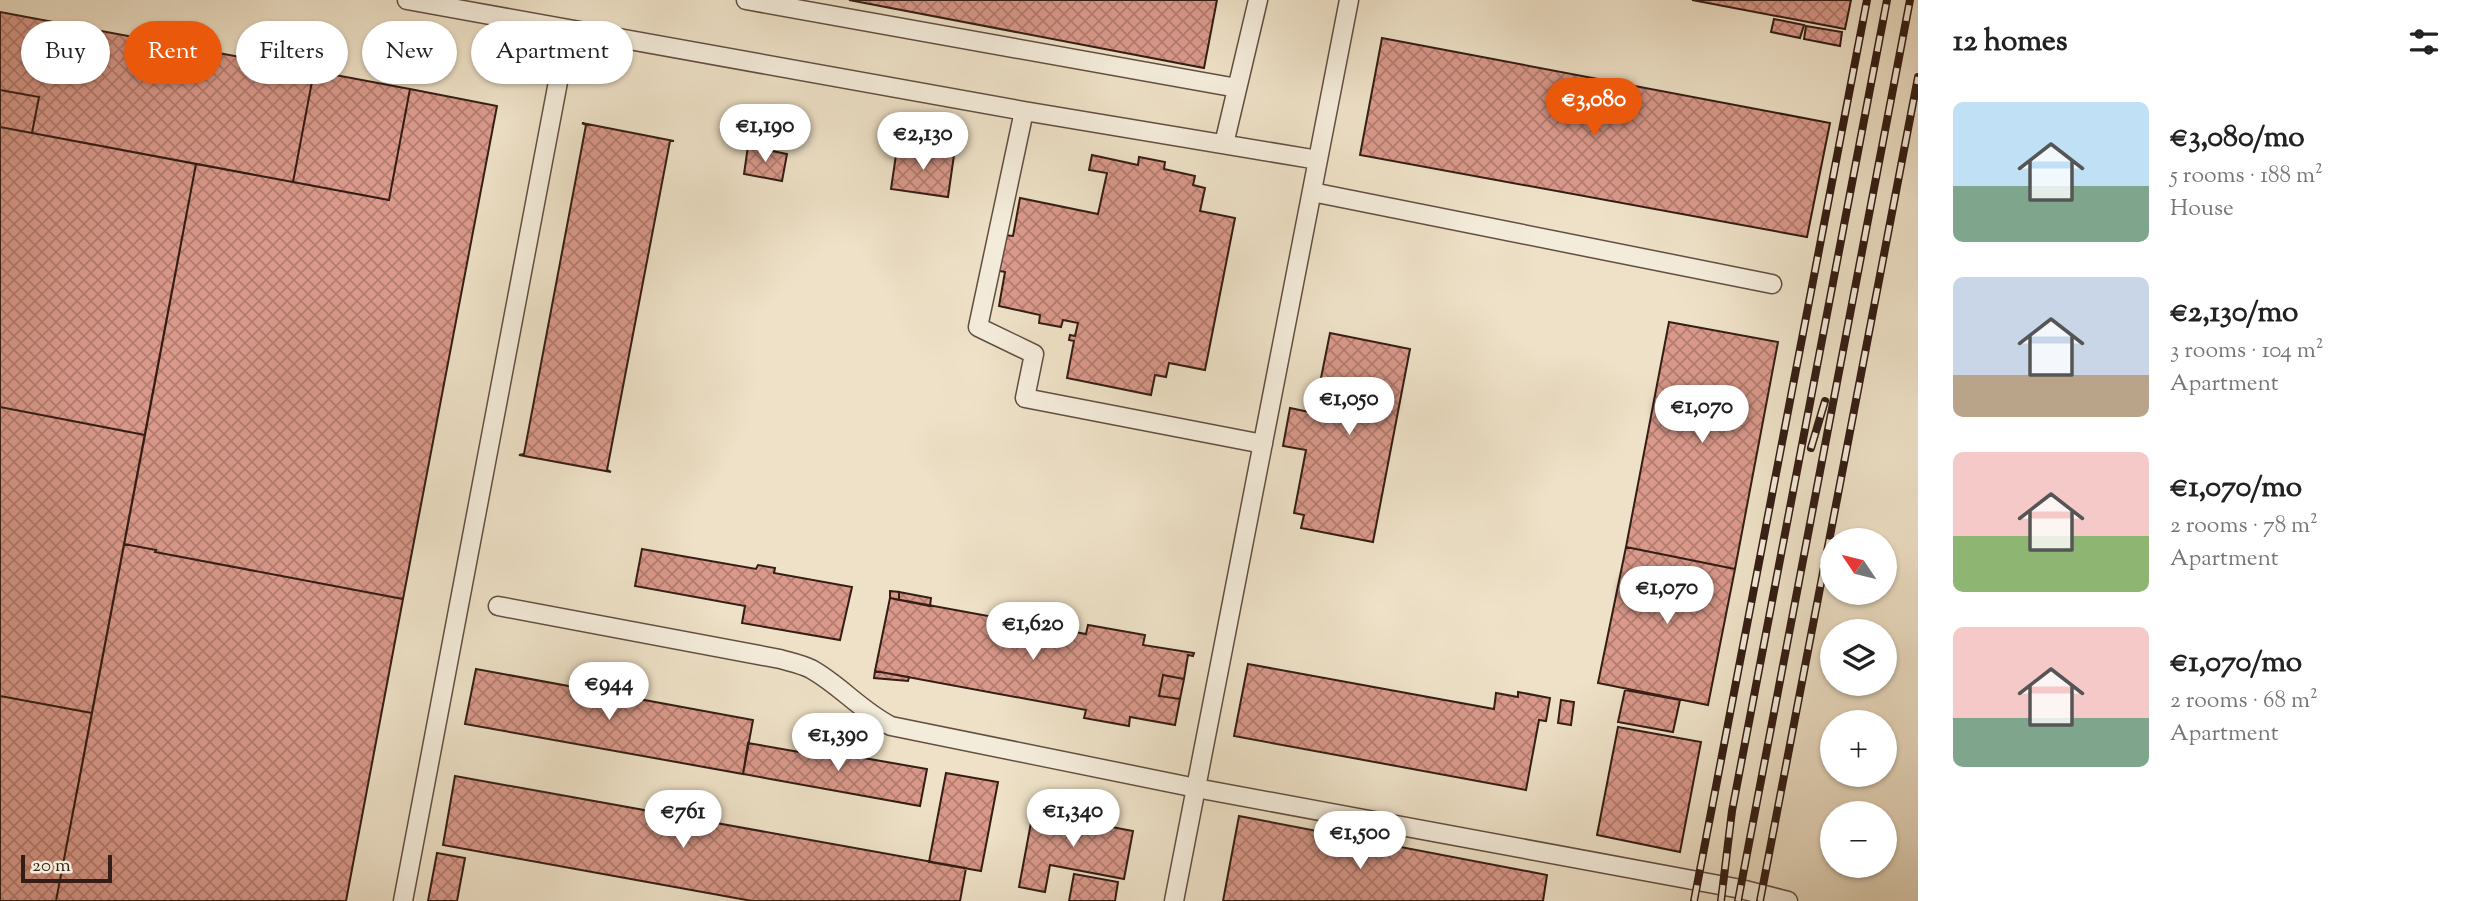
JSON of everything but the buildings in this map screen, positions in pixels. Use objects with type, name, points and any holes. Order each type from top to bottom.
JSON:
[{"type":"lane","points":[[407,0],[524,21]]},
{"type":"lane","points":[[746,0],[1237,88]]},
{"type":"lane","points":[[1224,144],[1258,0]]},
{"type":"lane","points":[[1174,901],[1349,0]]},
{"type":"lane","points":[[633,41],[1024,111],[1318,160]]},
{"type":"lane","points":[[402,901],[558,84]]},
{"type":"lane","points":[[1024,111],[978,327],[1034,354],[1025,398],[1263,444]]},
{"type":"lane","points":[[1312,192],[1772,284]]},
{"type":"lane","points":[[498,606],[779,659],[810,669],[835,685],[873,717],[891,726],[1196,788],[1741,889],[1788,901]]},
{"type":"railway","points":[[1694,901],[1867,0]]},
{"type":"railway","points":[[1721,901],[1732,811],[1887,0]]},
{"type":"railway","points":[[1738,901],[1910,0]]},
{"type":"railway","points":[[1760,901],[1918,77]]},
{"type":"railway","points":[[1811,448],[1825,401]]}]
